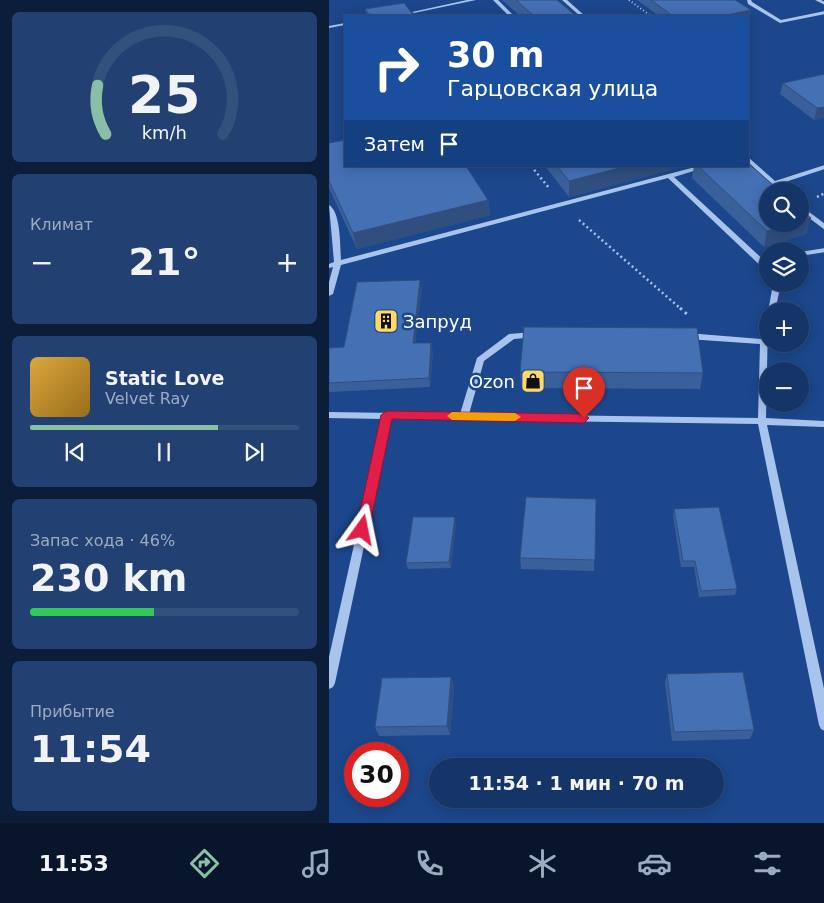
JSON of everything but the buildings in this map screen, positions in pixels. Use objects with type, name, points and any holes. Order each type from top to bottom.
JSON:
[{"type":"street","points":[[405,13],[416,14],[474,0]]},
{"type":"street","points":[[495,0],[511,15]]},
{"type":"street","points":[[564,0],[582,15]]},
{"type":"street","points":[[749,0],[750,3],[780,22],[824,12]]},
{"type":"street","points":[[817,0],[824,4]]},
{"type":"street","points":[[329,27],[344,24]]},
{"type":"street","points":[[749,160],[773,182]]},
{"type":"street","points":[[329,266],[703,167]]},
{"type":"street","points":[[777,182],[824,167]]},
{"type":"street","points":[[669,176],[759,260]]},
{"type":"street","points":[[329,207],[334,219],[338,264],[329,294]]},
{"type":"street","points":[[809,215],[824,228]]},
{"type":"street","points":[[809,252],[824,250]]},
{"type":"street","points":[[464,416],[479,360],[512,336],[540,335]]},
{"type":"street","points":[[675,335],[759,342]]},
{"type":"street","points":[[764,352],[762,421],[824,725]]},
{"type":"street","points":[[329,415],[762,421],[824,424]]},
{"type":"street","points":[[329,683],[387,415]]},
{"type":"path","points":[[629,0],[650,15]]},
{"type":"path","points":[[532,167],[562,205],[714,338]]},
{"type":"slow traffic","points":[[452,416],[515,417]]},
{"type":"place","name":"Запруд","points":[[386,321]]},
{"type":"place","name":"Ozon","points":[[533,381]]},
{"type":"route","points":[[362,530],[387,415],[584,418]]}]
